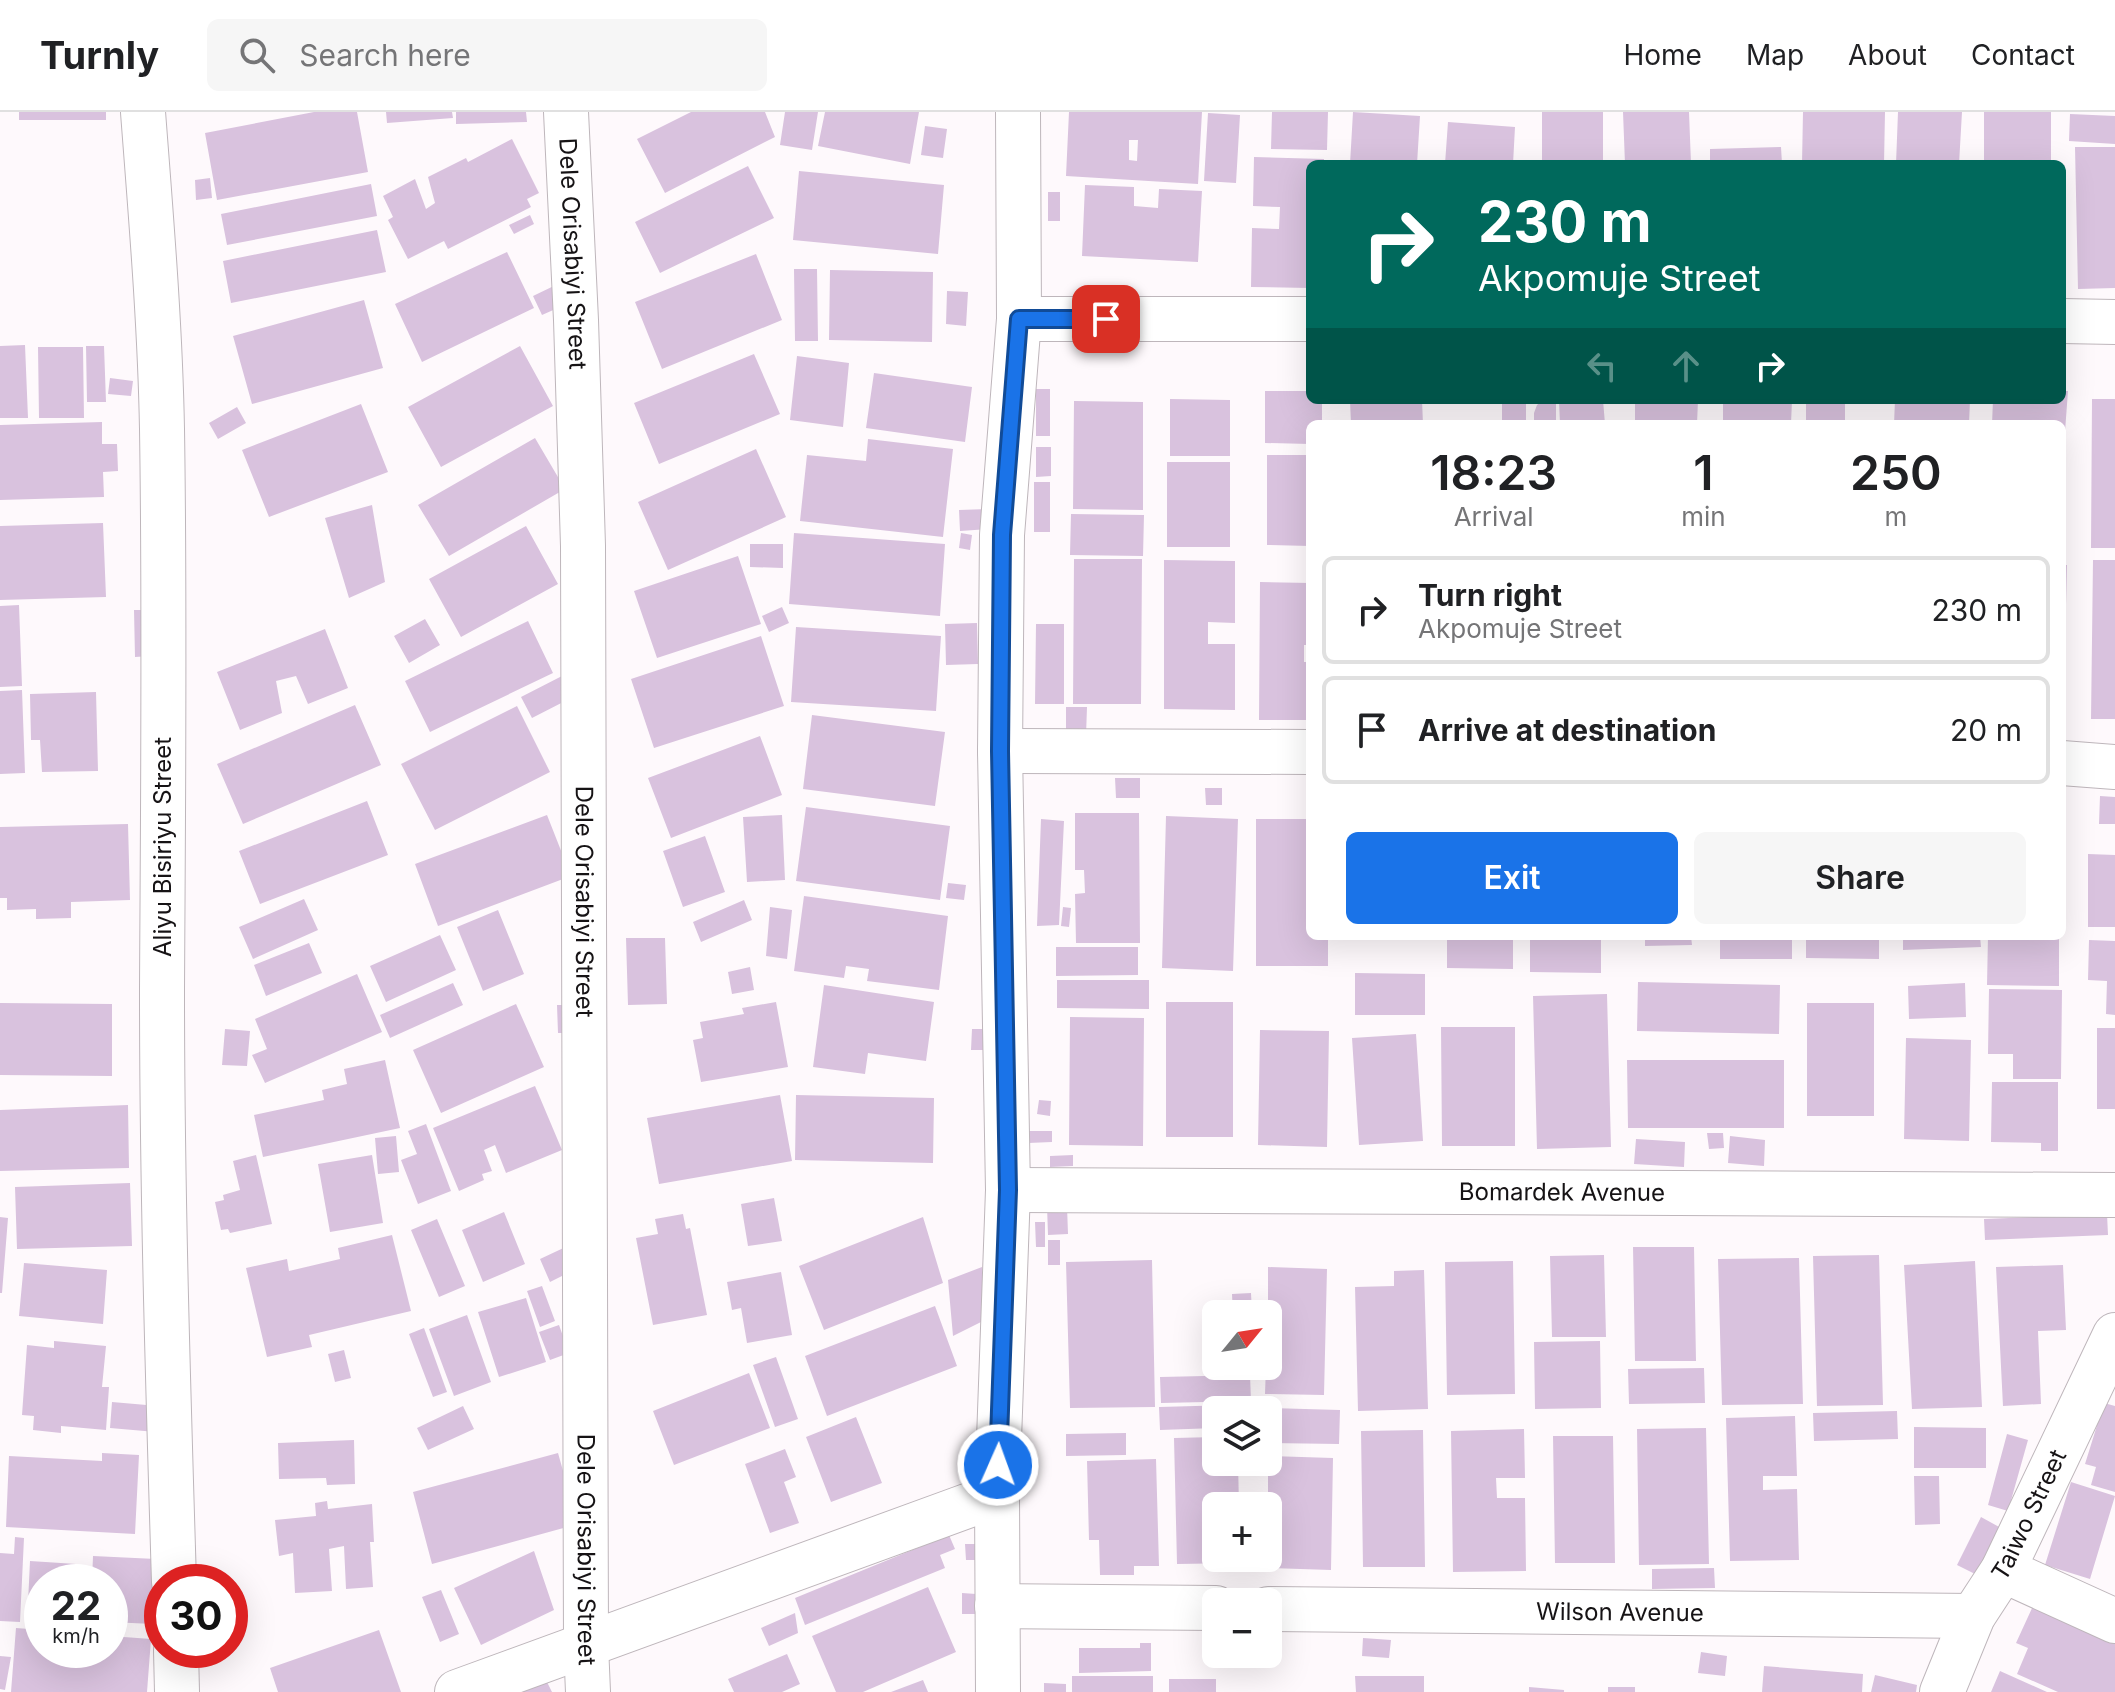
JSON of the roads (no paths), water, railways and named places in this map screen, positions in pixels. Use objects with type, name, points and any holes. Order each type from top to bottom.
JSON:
[{"type":"street","name":"Aliyu Bisiriyu Street","points":[[143,112],[162,425],[162,1008],[165,1286],[173,1564]]},
{"type":"street","name":"Dele Orisabiyi Street","points":[[566,112],[583,546],[588,1692]]},
{"type":"street","points":[[998,1692],[997,1495],[1008,1190],[1000,751],[1002,535],[1019,319],[1018,112]]},
{"type":"street","points":[[1019,319],[1306,319]]},
{"type":"street","points":[[2066,321],[2115,322]]},
{"type":"street","points":[[1000,751],[1306,752]]},
{"type":"street","points":[[2066,763],[2115,767]]},
{"type":"street","name":"Bomardek Avenue","points":[[1008,1190],[2115,1195]]},
{"type":"street","name":"Taiwo Street","points":[[1942,1692],[1973,1616],[2003,1570],[2115,1335]]},
{"type":"street","points":[[457,1692],[997,1495]]},
{"type":"street","points":[[2003,1570],[2115,1621]]},
{"type":"street","points":[[997,1606],[1202,1608]]},
{"type":"street","name":"Wilson Avenue","points":[[1282,1609],[1973,1616]]},
{"type":"street","points":[[176,1668],[177,1692]]}]
